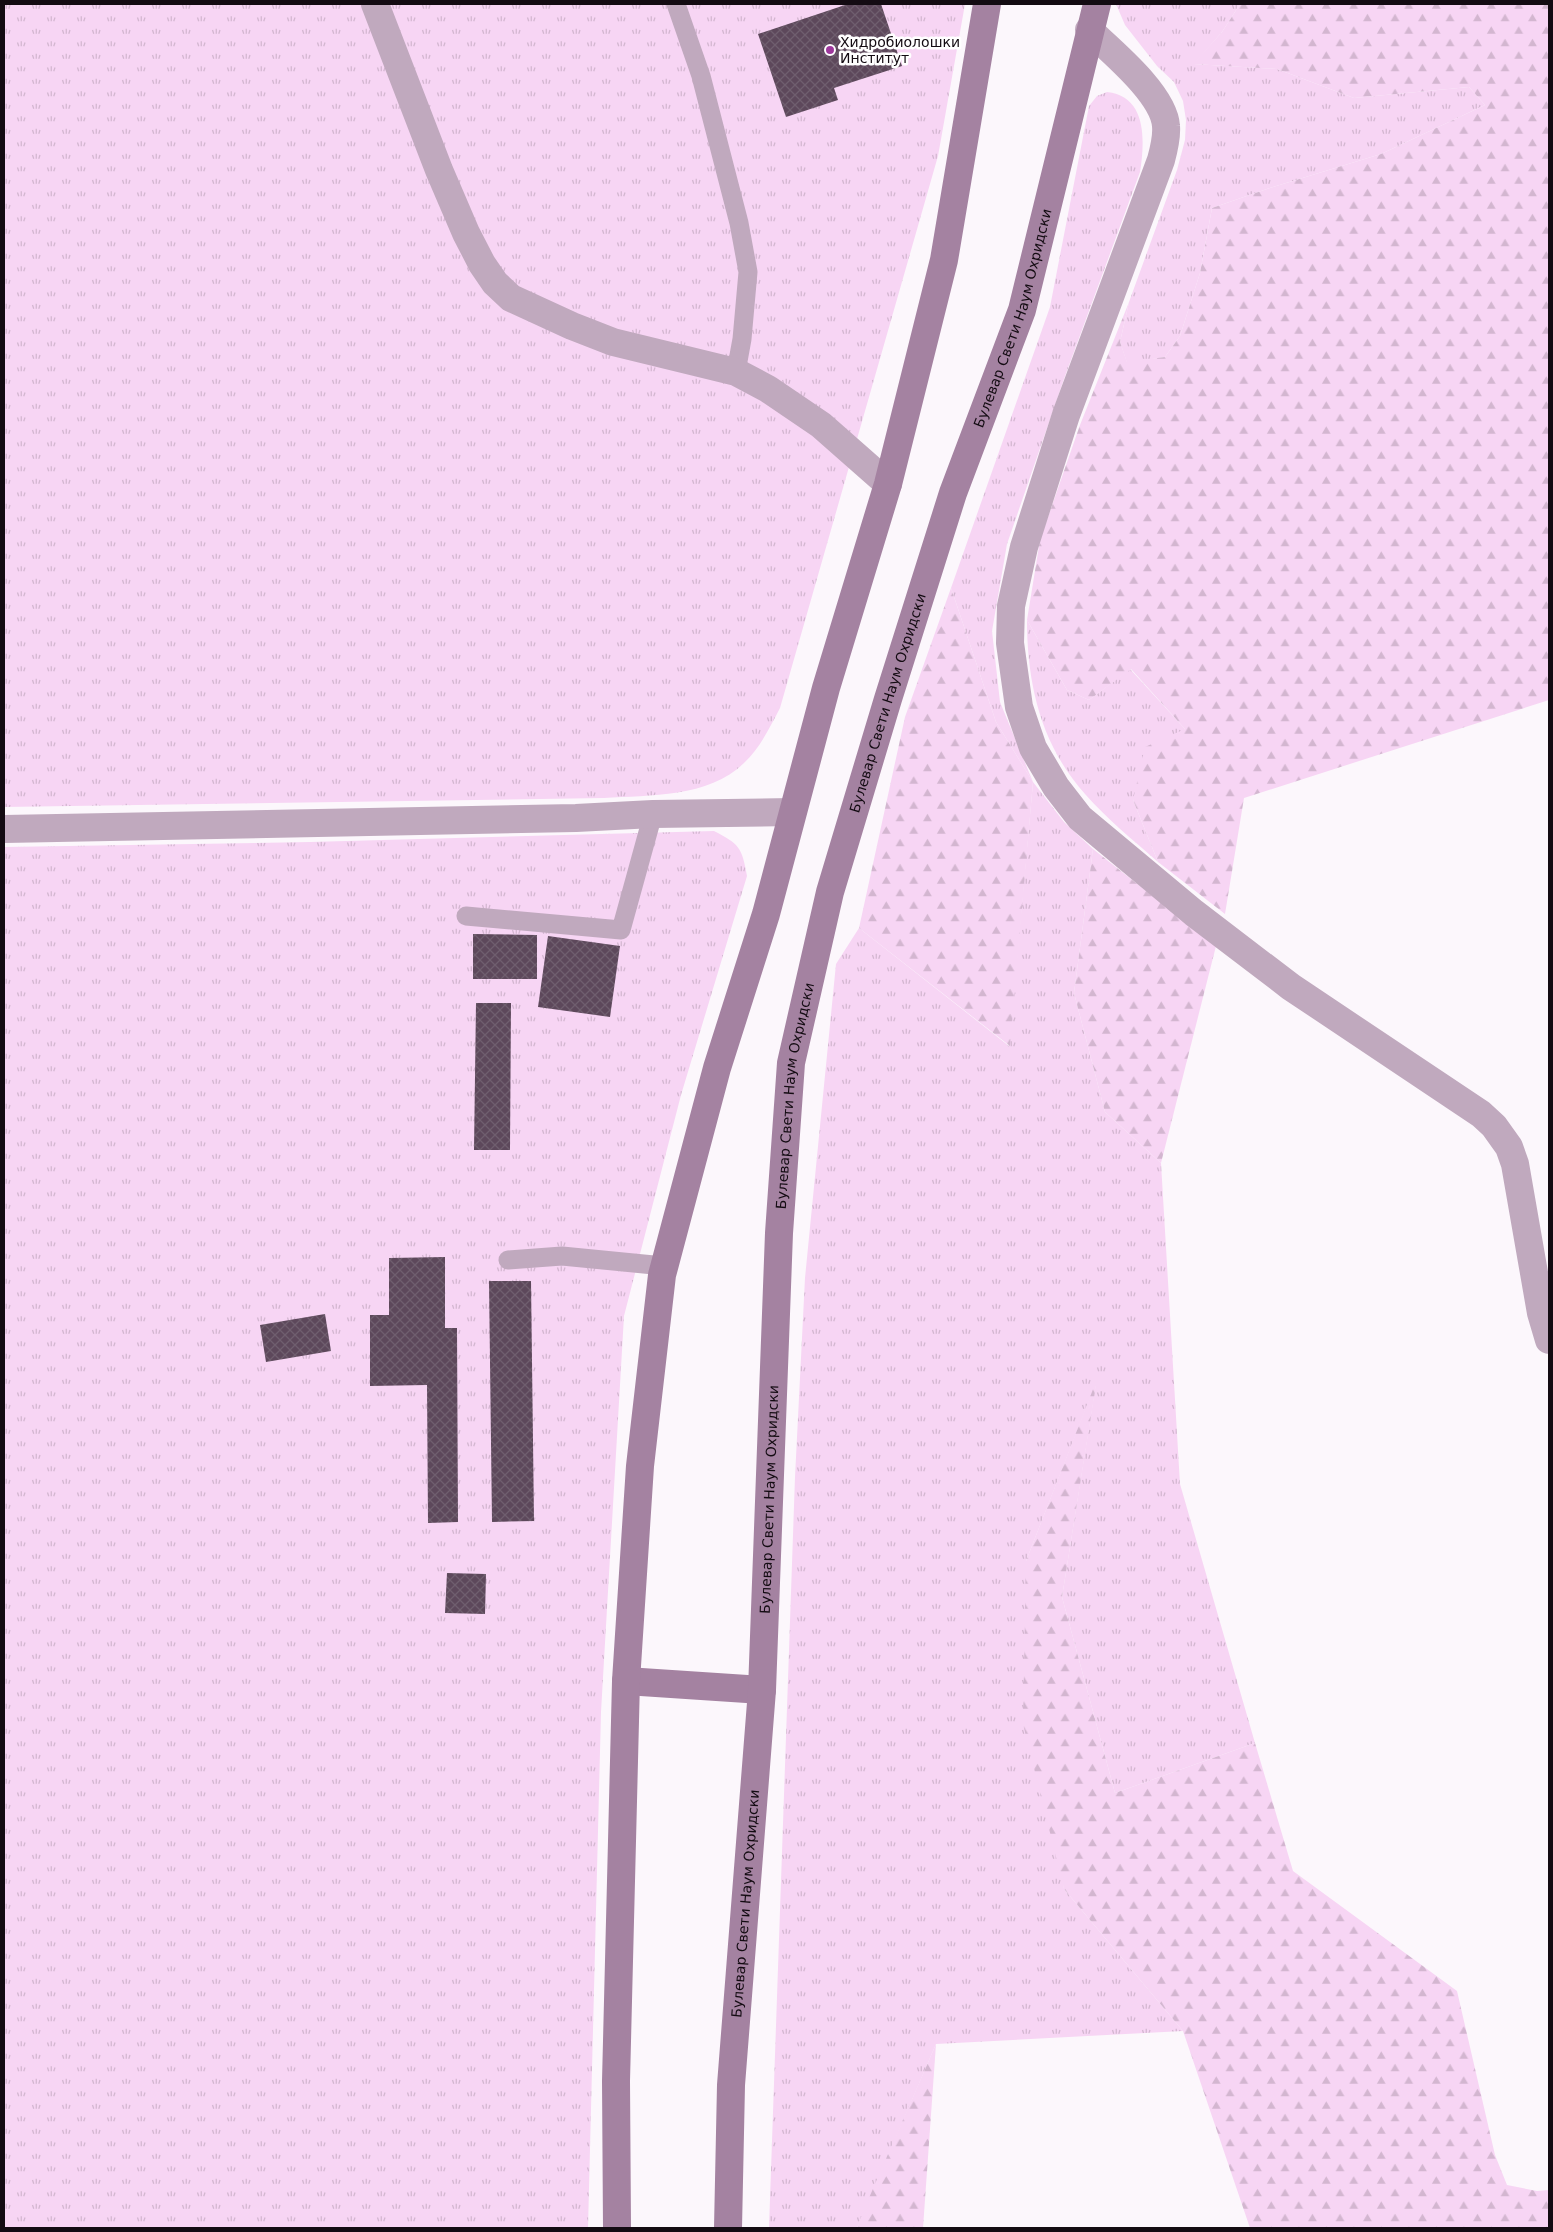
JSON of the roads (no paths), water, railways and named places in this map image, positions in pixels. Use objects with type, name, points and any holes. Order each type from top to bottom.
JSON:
[{"type":"main road","points":[[617,2228],[616,2081],[626,1681],[640,1466],[664,1266],[717,1068],[766,914],[826,688],[888,484],[944,260],[987,4]]},
{"type":"main road","name":"Булевар Свети Наум Охридски","points":[[728,2228],[731,2085],[762,1690],[778,1233],[791,1063],[830,892],[891,690],[953,493],[1022,310],[1089,30],[1097,4]]},
{"type":"main road","points":[[626,1681],[762,1690]]},
{"type":"street","points":[[375,4],[439,170],[466,233],[495,283],[511,298],[572,326],[613,342],[736,372],[768,389],[821,425],[888,484]]},
{"type":"street","points":[[1089,30],[1129,67],[1161,109],[1166,124],[1165,142],[1155,179],[1066,415],[1024,547],[1011,606],[1010,643],[1019,707],[1033,748],[1056,787],[1080,818],[1194,913],[1291,987],[1494,1126],[1509,1147],[1515,1164],[1541,1313],[1549,1340]]},
{"type":"street","points":[[4,829],[792,812]]},
{"type":"lane","points":[[676,4],[701,76],[739,223],[748,272],[742,339],[736,372]]},
{"type":"lane","points":[[466,916],[621,930],[653,814]]},
{"type":"lane","points":[[508,1260],[562,1256],[664,1266]]},
{"type":"place","name":"Хидробиолошки Институт","points":[[830,50]]}]
